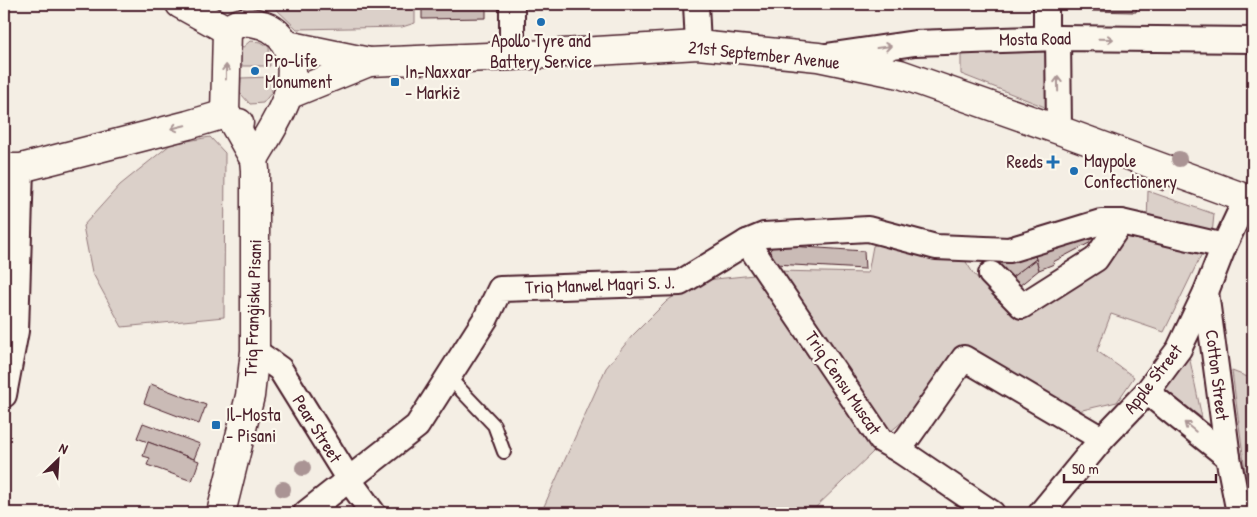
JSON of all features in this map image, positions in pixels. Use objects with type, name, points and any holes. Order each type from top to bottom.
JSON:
[{"type":"street","points":[[180,4],[233,20],[229,118]]},
{"type":"street","points":[[512,4],[512,56]]},
{"type":"street","points":[[696,4],[698,45]]},
{"type":"street","points":[[1046,4],[1052,38],[1059,130]]},
{"type":"street","name":"21st September Avenue","points":[[233,20],[272,25],[369,62]]},
{"type":"street","points":[[254,159],[288,95],[291,82],[290,56],[272,25]]},
{"type":"street","name":"Mosta Road","points":[[818,57],[915,43],[1052,38],[1253,40]]},
{"type":"street","name":"21st September Avenue","points":[[288,95],[369,62],[698,45],[818,57],[900,74],[1250,200]]},
{"type":"street","points":[[4,395],[16,331],[12,168],[188,125],[229,118],[258,125],[276,119]]},
{"type":"street","name":"Triq Franġisku Pisani","points":[[221,513],[250,396],[256,351],[254,159],[229,118]]},
{"type":"street","name":"Apple Street","points":[[1042,513],[1102,439],[1146,392],[1180,349],[1206,292],[1224,246],[1250,200]]},
{"type":"street","name":"Triq Manwel Magri S. J.","points":[[306,513],[416,426],[486,318],[500,289],[680,284],[747,242],[764,236],[868,230],[936,247],[1009,250],[1101,222],[1121,222],[1224,246]]},
{"type":"street","points":[[991,274],[1022,306],[1096,259],[1121,222]]},
{"type":"street","name":"Triq Ċensu Muscat","points":[[747,242],[881,440],[899,450],[992,513]]},
{"type":"street","name":"Cotton Street","points":[[1206,292],[1228,457],[1239,513]]},
{"type":"street","name":"Pear Street","points":[[256,351],[280,369],[349,480],[373,513]]},
{"type":"street","points":[[899,450],[964,358],[1102,439]]},
{"type":"street","name":"Cotton Street","points":[[1146,392],[1228,457]]},
{"type":"lane","points":[[446,380],[456,385],[494,425],[504,452]]},
{"type":"shaded area","points":[[273,4],[415,4],[415,23],[402,27],[297,29]]},
{"type":"shaded area","points":[[250,41],[261,42],[269,47],[270,66],[239,66],[241,49]]},
{"type":"shaded area","points":[[1051,52],[1050,109],[961,74],[961,53]]},
{"type":"shaded area","points":[[271,77],[272,92],[263,103],[250,104],[240,93],[241,78]]},
{"type":"shaded area","points":[[210,137],[225,153],[224,317],[122,327],[92,272],[83,226],[120,185],[171,144]]},
{"type":"shaded area","points":[[1148,191],[1214,214],[1212,235],[1147,224]]},
{"type":"shaded area","points":[[1128,230],[1205,247],[1164,332],[1111,314],[1097,351],[1134,377],[1117,402],[1078,411],[959,346],[917,409],[889,433],[777,271],[868,273],[873,246],[886,239],[961,254],[973,273],[1001,304],[1007,300],[1027,310]]},
{"type":"shaded area","points":[[754,275],[780,303],[876,445],[874,451],[813,510],[818,513],[541,513],[606,368],[632,336],[667,301],[696,281]]},
{"type":"shaded area","points":[[1187,346],[1202,418],[1159,385]]},
{"type":"shaded area","points":[[1232,371],[1253,379],[1253,497],[1247,485]]},
{"type":"building","points":[[422,4],[486,4],[486,18],[422,19]]},
{"type":"building","points":[[1092,4],[1137,4],[1136,12],[1092,11]]},
{"type":"building","points":[[1156,182],[1165,185],[1163,191],[1154,187]]},
{"type":"building","points":[[1092,228],[1095,240],[1053,262],[1054,264],[1039,270],[1033,249]]},
{"type":"building","points":[[774,245],[864,251],[865,269],[775,264],[768,253]]},
{"type":"building","points":[[1026,255],[1029,258],[1035,256],[1036,259],[1007,281],[995,264]]},
{"type":"building","points":[[1036,259],[1039,270],[1014,290],[1007,281]]},
{"type":"building","points":[[151,384],[206,405],[199,424],[144,403]]},
{"type":"building","points":[[143,423],[200,444],[194,459],[137,438]]},
{"type":"building","points":[[148,442],[199,461],[192,481],[147,465],[150,458],[143,456]]},
{"type":"place","name":"Apollo Tyre and Battery Service","points":[[541,22]]},
{"type":"place","name":"Pro-life Monument","points":[[255,71]]},
{"type":"place","name":"In-Naxxar - Markiż","points":[[395,82]]},
{"type":"place","name":"Reeds","points":[[1053,162]]},
{"type":"place","name":"Maypole Confectionery","points":[[1074,171]]},
{"type":"place","name":"Il-Mosta - Pisani","points":[[216,425]]}]
